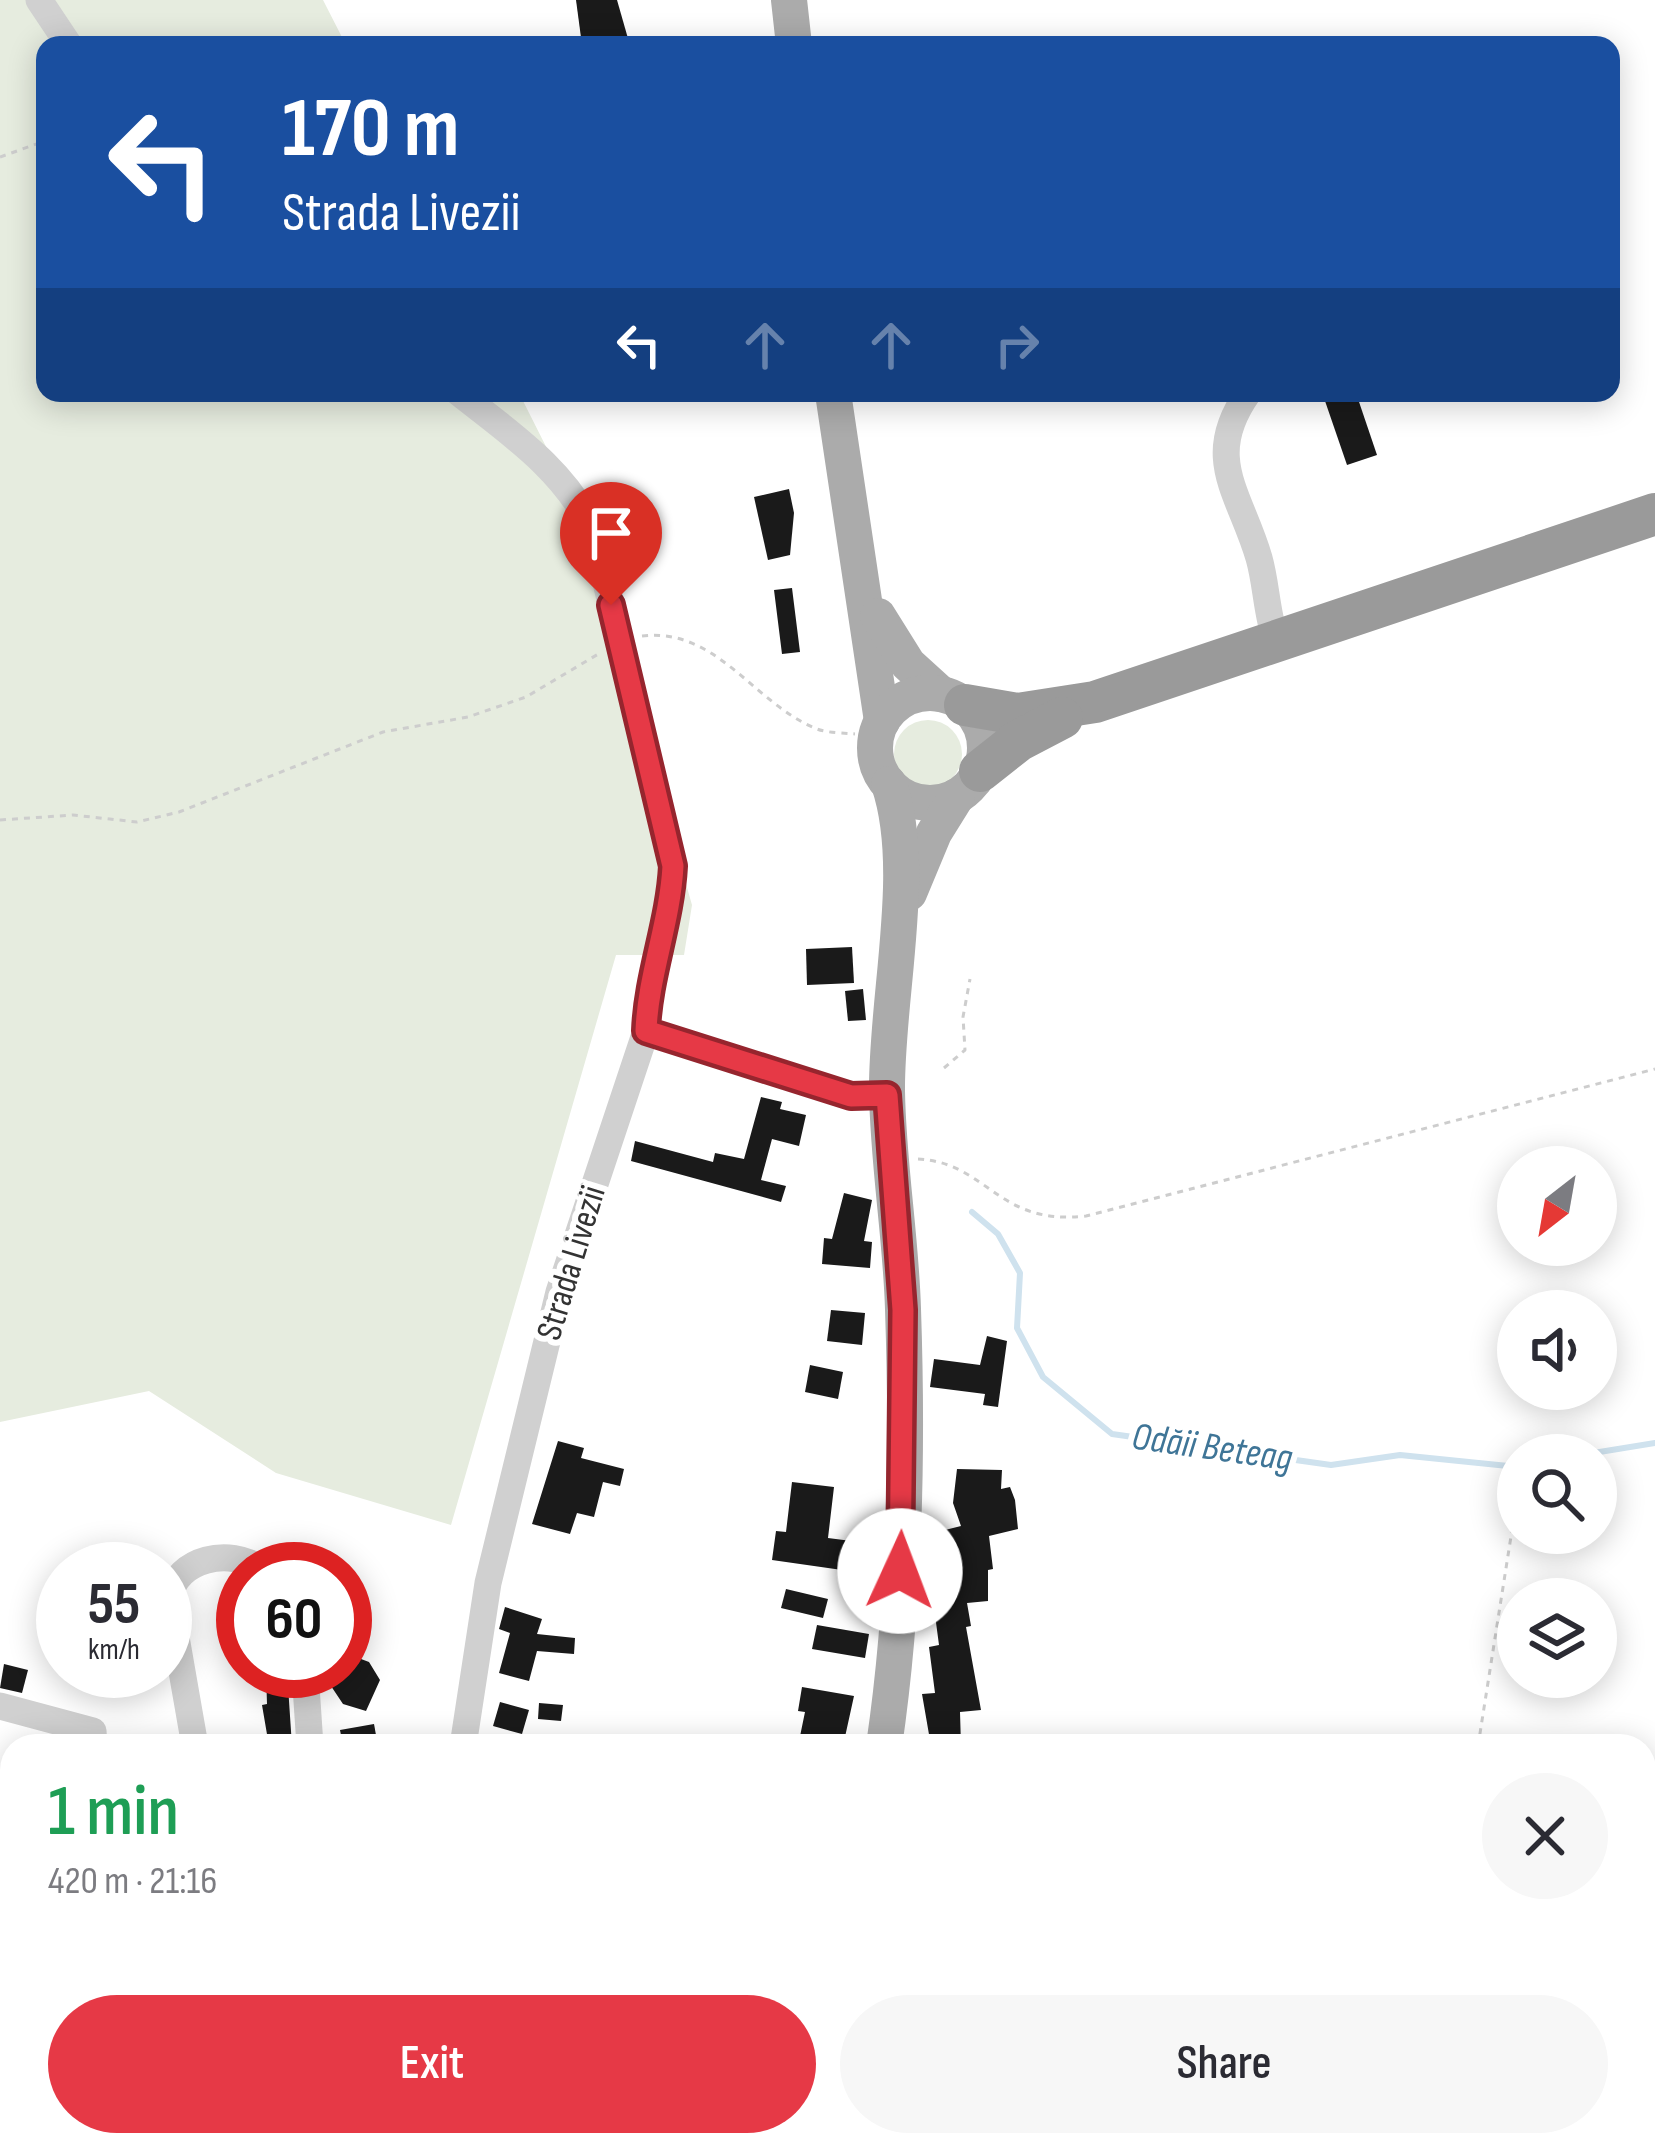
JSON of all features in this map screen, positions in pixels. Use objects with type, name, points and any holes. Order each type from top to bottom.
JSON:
[{"type":"highway","points":[[969,783],[1018,741],[1095,702],[1565,526],[1655,486]]},
{"type":"highway","points":[[1260,637],[1655,514]]},
{"type":"highway","points":[[1260,637],[1454,598],[1655,537]]},
{"type":"highway","points":[[953,699],[1018,714],[1095,702]]},
{"type":"main road","points":[[789,0],[793,36]]},
{"type":"main road","points":[[833,402],[843,485],[864,585],[880,770],[889,784],[901,827],[887,1095],[904,1410],[898,1652],[886,1734]]},
{"type":"main road","points":[[864,585],[897,651],[953,699],[984,735],[969,783],[924,854],[897,925]]},
{"type":"main road","points":[[879,729],[907,698],[953,699]]},
{"type":"main road","points":[[889,784],[921,802],[969,783]]},
{"type":"street","points":[[39,0],[63,36]]},
{"type":"street","name":"Strada Livezii","points":[[465,1734],[488,1583],[559,1292],[646,1031],[647,996],[671,907],[673,866],[594,532],[578,499],[542,459],[470,402]]},
{"type":"street","points":[[1241,402],[1231,417],[1223,447],[1260,561],[1260,637]]},
{"type":"street","points":[[646,1031],[851,1096],[887,1095]]},
{"type":"street","points":[[193,1734],[169,1597],[173,1578],[186,1565],[216,1560]]},
{"type":"street","points":[[307,1698],[309,1734]]},
{"type":"street","points":[[0,1706],[93,1734]]},
{"type":"path","points":[[0,157],[36,144]]},
{"type":"path","points":[[0,820],[73,815],[137,821],[179,812],[382,732],[468,717],[526,697],[620,641],[665,633],[703,647],[820,730],[879,729]]},
{"type":"path","points":[[944,1068],[965,1050],[970,979]]},
{"type":"path","points":[[893,1158],[942,1160],[1000,1201],[1036,1216],[1073,1218],[1655,1070]]},
{"type":"path","points":[[1480,1734],[1508,1554]]},
{"type":"shaded area","points":[[0,0],[323,0],[341,36],[36,36],[36,402],[524,402],[582,518],[692,905],[684,955],[616,955],[451,1525],[276,1473],[149,1391],[0,1422]]},
{"type":"shaded area","points":[[928,720],[952,730],[962,754],[952,778],[928,788],[904,778],[894,754],[904,730]]},
{"type":"building","points":[[576,0],[617,0],[627,36],[581,36]]},
{"type":"building","points":[[1325,402],[1359,402],[1377,455],[1347,465]]},
{"type":"building","points":[[789,489],[794,513],[790,555],[768,560],[754,497]]},
{"type":"building","points":[[792,588],[800,652],[782,654],[774,590]]},
{"type":"building","points":[[852,947],[854,983],[807,985],[806,949]]},
{"type":"building","points":[[863,989],[866,1020],[848,1021],[845,991]]},
{"type":"building","points":[[761,1097],[782,1102],[780,1109],[806,1115],[799,1146],[772,1139],[761,1180],[786,1186],[781,1202],[631,1161],[635,1141],[713,1162],[715,1153],[744,1159]]},
{"type":"building","points":[[844,1193],[872,1200],[864,1241],[872,1242],[870,1268],[822,1264],[824,1238],[832,1239]]},
{"type":"building","points":[[831,1310],[865,1313],[862,1345],[827,1341]]},
{"type":"building","points":[[987,1336],[1007,1341],[998,1407],[983,1405],[985,1394],[930,1387],[934,1359],[980,1365]]},
{"type":"building","points":[[810,1365],[843,1372],[838,1399],[805,1392]]},
{"type":"building","points":[[558,1441],[584,1448],[581,1458],[624,1469],[620,1486],[603,1482],[594,1517],[577,1513],[570,1534],[532,1524]]},
{"type":"building","points":[[957,1469],[1002,1470],[1001,1489],[1010,1487],[1018,1529],[989,1536],[993,1569],[988,1570],[988,1601],[967,1603],[971,1626],[966,1627],[981,1710],[960,1712],[961,1734],[929,1734],[922,1694],[935,1693],[929,1647],[939,1645],[935,1615],[943,1614],[940,1588],[948,1588],[941,1531],[961,1526],[953,1503]]},
{"type":"building","points":[[792,1482],[834,1487],[828,1538],[867,1543],[863,1573],[772,1560],[776,1531],[786,1532]]},
{"type":"building","points":[[786,1589],[828,1599],[823,1618],[781,1608]]},
{"type":"building","points":[[505,1607],[542,1619],[537,1634],[575,1638],[574,1654],[537,1651],[529,1681],[499,1673],[510,1633],[499,1629]]},
{"type":"building","points":[[817,1625],[869,1634],[865,1658],[812,1649]]},
{"type":"building","points":[[4,1664],[28,1670],[22,1693],[0,1688]]},
{"type":"building","points":[[372,1667],[380,1680],[372,1698]]},
{"type":"building","points":[[802,1687],[854,1696],[846,1734],[800,1734],[805,1712],[798,1711]]},
{"type":"building","points":[[267,1698],[289,1698],[291,1734],[267,1734],[262,1705]]},
{"type":"building","points":[[339,1698],[372,1698],[366,1711],[343,1704]]},
{"type":"building","points":[[500,1702],[529,1710],[522,1734],[493,1726]]},
{"type":"building","points":[[539,1703],[563,1705],[561,1721],[538,1719]]},
{"type":"building","points":[[374,1724],[376,1734],[341,1734],[340,1730]]},
{"type":"waterway","name":"Odăii Beteag","points":[[972,1212],[998,1234],[1020,1273],[1017,1328],[1043,1377],[1112,1434],[1331,1465],[1400,1455],[1497,1465]]},
{"type":"waterway","name":"Odăii Beteag","points":[[1617,1449],[1655,1443]]},
{"type":"route","points":[[611,605],[673,866],[671,907],[647,996],[646,1031],[851,1096],[887,1095],[903,1310],[900,1571]]}]
